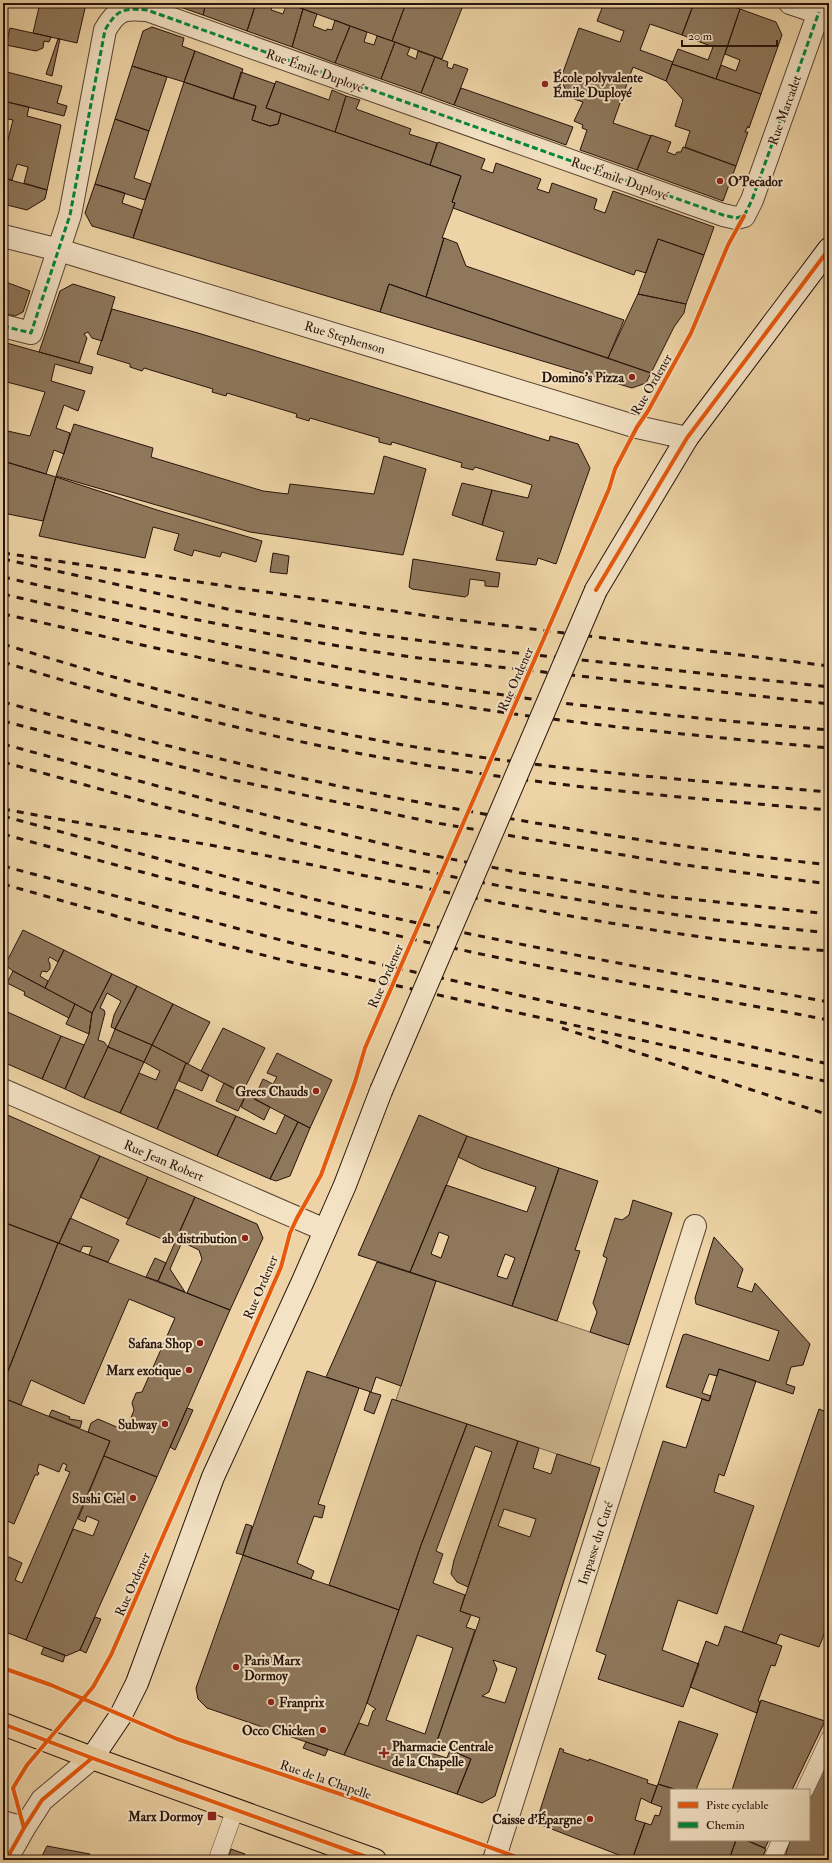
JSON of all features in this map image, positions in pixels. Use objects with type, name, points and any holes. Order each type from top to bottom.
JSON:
[{"type":"main road","points":[[3,1724],[92,1758],[375,1860]]},
{"type":"street","points":[[790,3],[824,10]]},
{"type":"street","name":"Rue Émile Duployé","points":[[3,326],[31,334],[70,215],[105,30],[113,17],[120,11],[133,8],[147,10],[724,215],[736,218],[744,216]]},
{"type":"street","name":"Rue Marcadet","points":[[744,216],[752,200],[824,10]]},
{"type":"street","name":"Rue Stephenson","points":[[3,236],[59,250],[637,427],[686,438]]},
{"type":"street","points":[[6,1860],[42,1800],[92,1758],[121,1715],[137,1684],[213,1477],[325,1230],[381,1091],[596,590],[686,438],[829,249]]},
{"type":"street","name":"Rue Jean Robert","points":[[3,1090],[325,1230]]},
{"type":"street","name":"Impasse du Curé","points":[[494,1860],[695,1226]]},
{"type":"street","points":[[3,1822],[24,1828]]},
{"type":"lane","points":[[805,1789],[829,1739]]},
{"type":"lane","points":[[216,1860],[235,1810]]},
{"type":"lane","points":[[772,1860],[781,1841]]},
{"type":"shaded area","points":[[436,1281],[629,1345],[590,1465],[396,1400]]},
{"type":"building","points":[[40,3],[90,3],[86,4],[77,43],[33,33]]},
{"type":"building","points":[[169,3],[206,3],[203,15]]},
{"type":"building","points":[[206,3],[256,3],[247,31],[203,15]]},
{"type":"building","points":[[256,3],[273,3],[271,10],[283,14],[287,3],[303,9],[292,47],[247,31]]},
{"type":"building","points":[[287,3],[305,3],[303,9]]},
{"type":"building","points":[[305,3],[406,3],[392,41],[303,9]]},
{"type":"building","points":[[406,3],[464,3],[442,59],[392,41]]},
{"type":"building","points":[[589,3],[694,3],[682,35],[650,24],[640,50],[673,62],[666,81],[633,67],[613,123],[651,136],[637,170],[580,150],[587,130],[582,128],[583,125],[574,121],[583,102],[574,99],[566,91],[563,84],[562,75],[579,28],[620,42],[624,31],[597,21],[602,8]]},
{"type":"building","points":[[694,3],[724,3],[740,9],[716,79],[672,64],[678,49],[708,60],[713,47],[682,35]]},
{"type":"building","points":[[303,9],[317,14],[313,26],[326,31],[327,29],[332,30],[335,20],[350,26],[335,63],[292,47]]},
{"type":"building","points":[[740,9],[776,22],[782,35],[761,94],[716,79],[721,65],[736,71],[740,60],[725,54]]},
{"type":"building","points":[[350,26],[367,32],[364,42],[374,45],[377,36],[395,42],[381,79],[335,63]]},
{"type":"building","points":[[152,27],[184,38],[182,46],[195,51],[184,82],[132,66],[143,31]]},
{"type":"building","points":[[10,28],[51,37],[49,42],[44,41],[43,48],[36,51],[6,45]]},
{"type":"building","points":[[58,39],[60,39],[52,76],[46,74]]},
{"type":"building","points":[[395,42],[410,48],[407,55],[416,59],[418,51],[435,57],[421,93],[381,79]]},
{"type":"building","points":[[195,51],[243,69],[233,99],[184,82]]},
{"type":"building","points":[[435,57],[448,62],[447,67],[452,69],[454,64],[468,69],[454,105],[421,93]]},
{"type":"building","points":[[672,64],[761,94],[749,128],[748,126],[745,132],[748,132],[736,166],[685,147],[690,131],[675,126],[683,100],[666,81]]},
{"type":"building","points":[[132,66],[167,77],[149,131],[115,119]]},
{"type":"building","points":[[3,71],[62,86],[57,103],[67,106],[64,116],[3,101]]},
{"type":"building","points":[[241,72],[275,84],[266,108],[281,113],[278,124],[270,126],[252,120],[256,106],[233,99]]},
{"type":"building","points":[[276,81],[329,100],[332,90],[346,96],[335,132],[266,108]]},
{"type":"building","points":[[184,82],[256,106],[252,120],[270,126],[278,124],[281,113],[461,176],[452,202],[455,203],[442,238],[444,238],[426,297],[389,284],[380,312],[133,238]]},
{"type":"building","points":[[461,88],[573,127],[566,145],[454,105]]},
{"type":"building","points":[[346,96],[360,100],[356,109],[411,129],[409,134],[437,143],[430,165],[335,132]]},
{"type":"building","points":[[3,101],[29,107],[27,116],[61,125],[47,190],[24,183],[28,167],[17,164],[12,180],[3,178],[3,159],[13,120],[3,118]]},
{"type":"building","points":[[115,119],[149,131],[134,178],[151,184],[145,200],[95,184]]},
{"type":"building","points":[[651,135],[671,142],[667,152],[675,155],[677,152],[681,152],[683,147],[736,166],[723,201],[637,170]]},
{"type":"building","points":[[438,142],[485,159],[481,169],[493,173],[496,163],[541,179],[537,189],[549,193],[552,183],[597,199],[594,209],[605,213],[613,191],[714,227],[704,255],[658,239],[646,273],[636,270],[634,275],[453,208],[455,203],[452,202],[461,176],[430,165]]},
{"type":"building","points":[[3,178],[47,190],[45,199],[27,210],[3,204]]},
{"type":"building","points":[[95,184],[125,193],[122,203],[142,210],[133,238],[92,226],[85,213]]},
{"type":"building","points":[[444,238],[457,243],[466,266],[624,320],[608,358],[426,297]]},
{"type":"building","points":[[658,239],[704,255],[686,304],[638,294]]},
{"type":"building","points":[[3,281],[30,291],[23,312],[15,316],[3,313]]},
{"type":"building","points":[[73,284],[115,297],[102,341],[92,338],[88,332],[84,334],[87,338],[79,363],[39,352],[60,291]]},
{"type":"building","points":[[389,284],[651,373],[646,383],[632,388],[380,312]]},
{"type":"building","points":[[638,294],[686,304],[684,313],[674,327],[651,373],[608,358]]},
{"type":"building","points":[[112,309],[198,333],[549,441],[550,436],[578,444],[590,468],[556,564],[538,558],[536,565],[496,560],[504,532],[482,525],[492,490],[528,498],[532,485],[475,467],[473,470],[461,467],[462,463],[392,442],[391,445],[379,442],[379,438],[310,418],[309,421],[296,417],[297,414],[227,393],[226,396],[212,392],[213,389],[144,368],[142,371],[130,367],[130,364],[97,354]]},
{"type":"building","points":[[3,342],[93,367],[91,374],[55,364],[51,381],[85,391],[78,411],[64,405],[56,428],[70,433],[64,454],[54,450],[46,474],[3,461],[3,430],[30,436],[45,392],[3,381]]},
{"type":"building","points":[[74,424],[153,448],[151,457],[263,491],[288,494],[290,484],[374,494],[384,456],[426,469],[403,555],[250,532],[56,476]]},
{"type":"building","points":[[3,461],[56,477],[43,521],[3,513]]},
{"type":"building","points":[[56,477],[157,510],[262,541],[256,562],[222,552],[220,557],[194,550],[192,556],[174,550],[179,534],[153,527],[145,558],[39,536]]},
{"type":"building","points":[[462,483],[492,490],[482,525],[452,515]]},
{"type":"building","points":[[273,553],[289,556],[287,574],[270,572]]},
{"type":"building","points":[[413,559],[500,573],[498,587],[485,586],[485,581],[470,579],[468,595],[465,597],[412,589],[409,587]]},
{"type":"building","points":[[23,930],[64,950],[58,962],[50,957],[48,960],[50,969],[47,972],[42,971],[40,976],[48,981],[45,988],[13,971],[5,965]]},
{"type":"building","points":[[64,950],[112,974],[92,1013],[45,988]]},
{"type":"building","points":[[13,971],[75,1004],[69,1018],[24,995],[25,992],[7,983]]},
{"type":"building","points":[[112,974],[137,986],[115,1029],[111,1027],[114,1015],[121,1001],[107,993],[100,1008],[104,1010],[105,1013],[98,1040],[104,1042],[108,1047],[84,1098],[65,1089],[89,1034],[92,1013]]},
{"type":"building","points":[[137,986],[173,1004],[152,1045],[115,1029]]},
{"type":"building","points":[[75,1004],[92,1013],[89,1034],[66,1024]]},
{"type":"building","points":[[173,1004],[210,1022],[188,1064],[152,1045]]},
{"type":"building","points":[[3,1010],[61,1036],[42,1079],[3,1062]]},
{"type":"building","points":[[223,1028],[265,1048],[242,1093],[201,1071]]},
{"type":"building","points":[[115,1029],[152,1045],[144,1062],[108,1047]]},
{"type":"building","points":[[61,1036],[84,1045],[65,1089],[42,1079]]},
{"type":"building","points":[[152,1045],[186,1063],[157,1129],[120,1113],[139,1073],[156,1080],[160,1071],[144,1062]]},
{"type":"building","points":[[108,1047],[144,1062],[120,1113],[84,1098]]},
{"type":"building","points":[[277,1053],[332,1080],[310,1128],[254,1099],[263,1079],[273,1084],[277,1077],[267,1073]]},
{"type":"building","points":[[186,1063],[209,1075],[202,1091],[179,1081]]},
{"type":"building","points":[[224,1083],[246,1094],[238,1111],[216,1101]]},
{"type":"building","points":[[175,1089],[236,1116],[217,1156],[157,1129]]},
{"type":"building","points":[[246,1094],[270,1107],[264,1120],[241,1107]]},
{"type":"building","points":[[3,1113],[100,1156],[59,1243],[3,1222]]},
{"type":"building","points":[[285,1115],[298,1122],[270,1179],[217,1156],[236,1116],[276,1134]]},
{"type":"building","points":[[419,1115],[467,1136],[410,1272],[358,1255]]},
{"type":"building","points":[[298,1122],[310,1128],[290,1176],[276,1181],[270,1179]]},
{"type":"building","points":[[467,1136],[559,1168],[512,1306],[410,1272],[446,1185],[527,1212],[536,1187],[481,1168],[458,1157]],"holes":[[[439,1232],[449,1236],[441,1258],[431,1254]],[[505,1254],[515,1258],[507,1279],[497,1276]]]},
{"type":"building","points":[[100,1156],[148,1177],[129,1219],[80,1197]]},
{"type":"building","points":[[559,1168],[598,1181],[575,1250],[580,1251],[557,1321],[512,1306]]},
{"type":"building","points":[[148,1177],[195,1197],[174,1244],[126,1224]]},
{"type":"building","points":[[195,1197],[257,1224],[263,1238],[230,1310],[187,1293],[202,1259],[199,1250],[182,1242],[170,1269],[185,1292],[158,1281]]},
{"type":"building","points":[[633,1200],[672,1213],[629,1345],[590,1332],[597,1312],[593,1303],[607,1258],[603,1256],[615,1218],[622,1220],[629,1215]]},
{"type":"building","points":[[70,1218],[119,1240],[108,1262],[89,1255],[92,1247],[83,1246],[80,1252],[59,1243]]},
{"type":"building","points":[[3,1222],[58,1243],[3,1384]]},
{"type":"building","points":[[714,1237],[743,1269],[737,1287],[752,1292],[755,1283],[810,1344],[803,1365],[791,1367],[786,1384],[795,1387],[793,1394],[719,1369],[717,1376],[709,1374],[702,1393],[711,1396],[709,1401],[666,1387],[683,1335],[686,1334],[769,1361],[779,1331],[696,1304],[695,1298]]},
{"type":"building","points":[[58,1243],[230,1310],[157,1477],[104,1456],[110,1441],[88,1432],[91,1423],[98,1419],[126,1431],[134,1410],[132,1403],[136,1393],[142,1392],[175,1318],[129,1299],[84,1404],[31,1380],[21,1405],[3,1398],[3,1384]]},
{"type":"building","points":[[155,1258],[166,1263],[158,1281],[146,1277]]},
{"type":"building","points":[[377,1262],[436,1281],[401,1386],[376,1377],[371,1392],[326,1377]]},
{"type":"building","points":[[719,1369],[756,1381],[724,1476],[719,1474],[714,1492],[754,1506],[717,1614],[678,1600],[662,1650],[699,1664],[683,1707],[598,1679],[606,1655],[596,1651],[663,1441],[686,1448],[702,1399],[709,1401]]},
{"type":"building","points":[[307,1371],[359,1388],[318,1504],[325,1506],[322,1518],[314,1516],[297,1563],[314,1571],[311,1579],[243,1555]]},
{"type":"building","points":[[370,1392],[381,1395],[374,1414],[364,1410]]},
{"type":"building","points":[[3,1398],[110,1441],[26,1640],[3,1631],[3,1566],[5,1560],[9,1557],[22,1563],[15,1580],[22,1583],[70,1472],[65,1470],[67,1465],[63,1463],[59,1472],[39,1464],[37,1471],[39,1473],[38,1475],[35,1475],[14,1524],[3,1519]]},
{"type":"building","points":[[392,1399],[467,1424],[421,1545],[399,1610],[329,1585]]},
{"type":"building","points":[[187,1408],[193,1410],[175,1450],[170,1447]]},
{"type":"building","points":[[819,1409],[829,1413],[829,1622],[819,1647],[780,1634],[776,1644],[742,1632]]},
{"type":"building","points":[[52,1410],[70,1417],[69,1419],[82,1421],[80,1428],[49,1416]]},
{"type":"building","points":[[467,1424],[518,1441],[468,1587],[457,1582],[451,1574],[454,1560],[492,1452],[475,1446],[436,1551],[443,1554],[433,1583],[465,1595],[460,1611],[471,1615],[466,1627],[475,1630],[436,1744],[444,1747],[442,1752],[435,1751],[434,1754],[447,1758],[450,1750],[471,1759],[457,1794],[344,1755],[359,1723],[368,1726],[373,1711],[376,1709],[367,1703],[421,1545]],"holes":[[[417,1635],[453,1648],[425,1734],[386,1720]]]},
{"type":"building","points":[[518,1441],[539,1448],[533,1468],[551,1474],[557,1454],[600,1468],[495,1796],[482,1803],[457,1794],[471,1759],[436,1744],[480,1618],[460,1611]],"holes":[[[504,1509],[536,1519],[530,1537],[498,1526]],[[493,1660],[517,1668],[505,1703],[482,1696],[489,1692],[497,1669]]]},
{"type":"building","points":[[104,1456],[157,1477],[80,1650],[66,1656],[26,1640],[73,1529],[93,1536],[99,1521],[87,1516],[85,1522],[78,1519]]},
{"type":"building","points":[[246,1524],[252,1526],[243,1555],[236,1553]]},
{"type":"building","points":[[243,1555],[399,1610],[364,1711],[344,1755],[207,1708],[198,1699],[196,1688]]},
{"type":"building","points":[[95,1617],[101,1619],[86,1653],[80,1650]]},
{"type":"building","points":[[725,1626],[782,1646],[775,1666],[771,1665],[758,1701],[760,1702],[757,1713],[690,1687],[706,1641],[718,1646]]},
{"type":"building","points":[[44,1647],[65,1655],[63,1662],[41,1654]]},
{"type":"building","points":[[761,1700],[825,1721],[792,1789],[732,1789]]},
{"type":"building","points":[[679,1721],[718,1734],[696,1789],[674,1789],[658,1784]]},
{"type":"building","points":[[306,1742],[328,1749],[325,1756],[303,1748]]},
{"type":"building","points":[[560,1748],[564,1750],[563,1752],[589,1761],[589,1759],[648,1780],[647,1783],[657,1786],[651,1803],[641,1798],[635,1820],[645,1823],[632,1860],[536,1823]]},
{"type":"building","points":[[829,1757],[829,1808],[827,1814],[829,1815],[829,1860],[784,1860],[790,1841],[810,1841],[810,1795]]},
{"type":"building","points":[[658,1784],[674,1789],[670,1789],[670,1841],[736,1841],[729,1860],[632,1860],[645,1823],[651,1825],[655,1815],[659,1816],[662,1807],[651,1803]]},
{"type":"building","points":[[736,1841],[748,1841],[766,1849],[761,1860],[729,1860]]},
{"type":"building","points":[[748,1841],[768,1841],[765,1848]]},
{"type":"building","points":[[47,1846],[90,1854],[88,1860],[58,1860],[42,1856]]},
{"type":"building","points":[[231,1849],[245,1854],[242,1860],[229,1856]]},
{"type":"building","points":[[42,1856],[58,1860],[39,1860]]},
{"type":"railway","points":[[3,553],[428,616],[829,666]]},
{"type":"railway","points":[[3,559],[236,611],[363,633],[508,652],[829,687]]},
{"type":"railway","points":[[3,577],[210,622],[314,642],[419,658],[829,704]]},
{"type":"railway","points":[[3,594],[260,651],[363,672],[466,690],[622,710],[829,730]]},
{"type":"railway","points":[[3,614],[258,670],[463,707],[620,727],[829,748]]},
{"type":"railway","points":[[3,644],[94,672],[186,697],[325,730],[371,739],[485,758],[599,772],[829,792]]},
{"type":"railway","points":[[3,662],[101,692],[200,718],[300,742],[401,761],[508,778],[668,796],[829,810]]},
{"type":"railway","points":[[3,702],[220,759],[385,796],[634,839],[829,865]]},
{"type":"railway","points":[[3,721],[233,780],[431,822],[670,863],[829,884]]},
{"type":"railway","points":[[3,744],[246,810],[416,852],[521,873],[661,896],[829,914]]},
{"type":"railway","points":[[3,762],[256,831],[359,857],[462,879],[566,898],[671,914],[829,933]]},
{"type":"railway","points":[[3,809],[239,850],[480,899],[619,924],[689,935],[829,951]]},
{"type":"railway","points":[[3,816],[244,882],[341,906],[555,951],[829,1002]]},
{"type":"railway","points":[[3,834],[239,897],[438,945],[605,979],[829,1020]]},
{"type":"railway","points":[[3,866],[365,961],[829,1064]]},
{"type":"railway","points":[[3,884],[137,922],[286,961],[829,1082]]},
{"type":"railway","points":[[562,1028],[829,1115]]},
{"type":"marked path","points":[[3,326],[31,333],[70,215],[105,30],[113,18],[122,11],[132,9],[147,10],[723,215],[736,218],[744,216],[752,200],[819,12]]},
{"type":"cycle path","name":"Rue Ordener","points":[[24,1828],[13,1788],[27,1765],[93,1687],[111,1655],[281,1267],[290,1233],[321,1175],[355,1082],[365,1048],[609,489],[615,469],[637,427],[648,411],[691,333],[728,245],[744,216]]},
{"type":"cycle path","points":[[596,590],[687,438],[829,249]]},
{"type":"cycle path","name":"Rue de la Chapelle","points":[[3,1668],[51,1685],[177,1739],[355,1799],[525,1860]]},
{"type":"cycle path","points":[[3,1724],[92,1758],[375,1860]]},
{"type":"cycle path","points":[[6,1860],[42,1800],[92,1758]]},
{"type":"place","name":"École polyvalente Émile Duployé","points":[[545,84]]},
{"type":"place","name":"O'Pecador","points":[[720,181]]},
{"type":"place","name":"Domino's Pizza","points":[[632,377]]},
{"type":"place","name":"Grecs Chauds","points":[[316,1091]]},
{"type":"place","name":"ab distribution","points":[[245,1238]]},
{"type":"place","name":"Safana Shop","points":[[200,1343]]},
{"type":"place","name":"Marx exotique","points":[[189,1370]]},
{"type":"place","name":"Subway","points":[[165,1424]]},
{"type":"place","name":"Sushi Ciel","points":[[133,1498]]},
{"type":"place","name":"Paris Marx Dormoy","points":[[236,1667]]},
{"type":"place","name":"Franprix","points":[[271,1702]]},
{"type":"place","name":"Occo Chicken","points":[[323,1730]]},
{"type":"place","name":"Pharmacie Centrale de la Chapelle","points":[[384,1753]]},
{"type":"place","name":"Marx Dormoy","points":[[212,1816]]},
{"type":"place","name":"Caisse d'Épargne","points":[[590,1819]]}]
